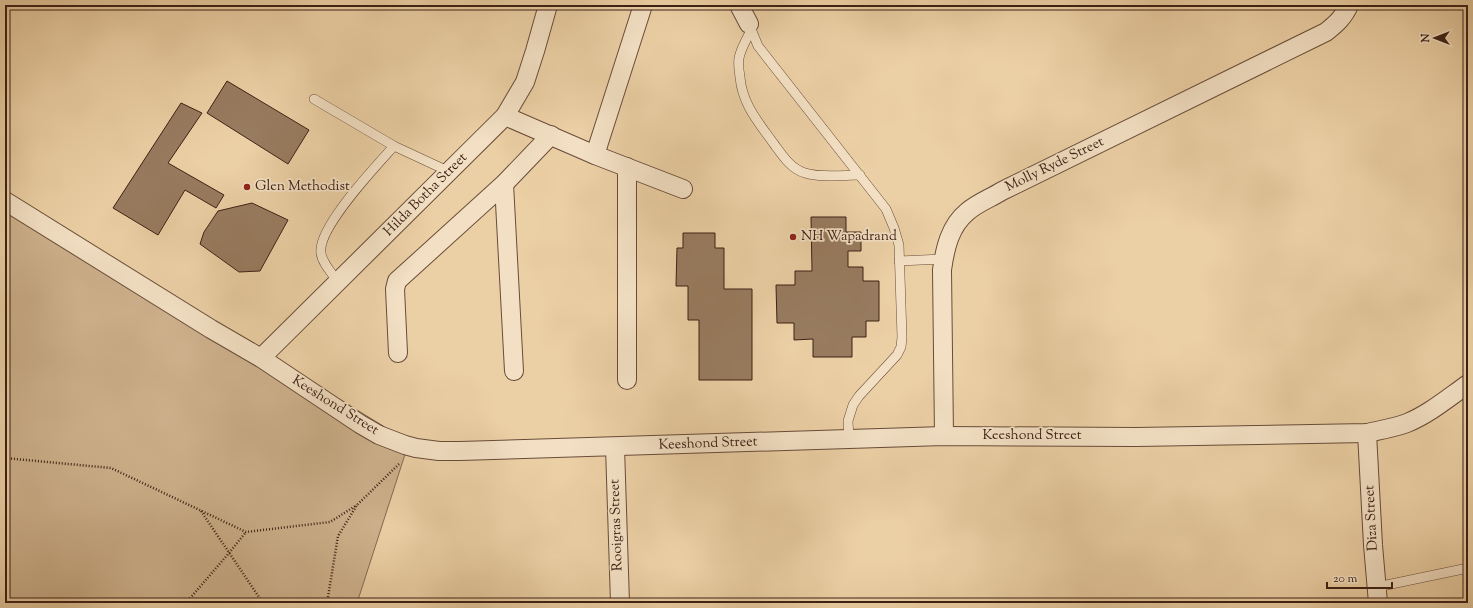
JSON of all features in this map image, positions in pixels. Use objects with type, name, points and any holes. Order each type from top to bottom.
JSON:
[{"type":"street","name":"Hilda Botha Street","points":[[261,358],[505,116],[525,82],[548,5]]},
{"type":"street","points":[[595,155],[643,5]]},
{"type":"street","points":[[739,5],[750,27]]},
{"type":"street","name":"Molly Ryde Street","points":[[944,436],[943,259],[950,234],[967,212],[1002,191],[1326,32],[1338,22],[1347,9]]},
{"type":"street","points":[[505,116],[595,155],[683,189]]},
{"type":"street","points":[[398,353],[395,289],[396,281],[504,184],[551,135]]},
{"type":"street","points":[[627,167],[627,380]]},
{"type":"street","points":[[504,184],[514,371]]},
{"type":"street","name":"Keeshond Street","points":[[5,201],[211,329],[261,358],[379,435],[409,446],[439,451],[615,447],[944,436],[1136,437],[1367,433],[1406,423],[1419,417],[1468,384]]},
{"type":"street","name":"Diza Street","points":[[1367,433],[1373,545],[1378,595]]},
{"type":"street","name":"Rooigras Street","points":[[615,447],[620,603]]},
{"type":"lane","points":[[750,27],[739,59],[741,84],[743,96],[762,127],[796,170],[806,174],[817,175],[860,175]]},
{"type":"lane","points":[[750,27],[758,46],[886,209],[892,221],[899,245],[901,347],[897,355],[853,405],[848,421],[849,439]]},
{"type":"lane","points":[[314,99],[394,146],[450,172]]},
{"type":"lane","points":[[338,282],[320,252],[323,238],[341,208],[394,146]]},
{"type":"lane","points":[[900,261],[943,259]]},
{"type":"lane","points":[[1378,595],[1468,568]]},
{"type":"path","points":[[5,458],[111,468],[246,532],[330,522],[357,505],[399,465],[400,443]]},
{"type":"path","points":[[327,603],[338,536],[357,505]]},
{"type":"path","points":[[201,511],[263,603]]},
{"type":"path","points":[[186,603],[246,532]]},
{"type":"shaded area","points":[[5,193],[409,442],[357,603],[5,603]]},
{"type":"building","points":[[227,81],[309,130],[288,164],[207,113]]},
{"type":"building","points":[[181,103],[202,113],[168,163],[224,195],[216,208],[185,190],[158,235],[113,208]]},
{"type":"building","points":[[252,203],[288,220],[260,271],[239,272],[200,244],[204,232],[218,211]]},
{"type":"building","points":[[811,217],[846,217],[846,232],[861,232],[861,251],[848,251],[848,267],[863,267],[863,281],[879,281],[879,321],[866,321],[866,337],[852,337],[852,357],[813,357],[813,339],[794,340],[794,323],[777,323],[776,285],[795,285],[795,271],[812,271]]},
{"type":"building","points":[[683,233],[715,233],[715,248],[724,248],[724,289],[752,289],[752,380],[699,380],[699,320],[688,320],[688,286],[676,286],[677,248],[683,248]]},
{"type":"place","name":"Glen Methodist","points":[[247,187]]},
{"type":"place","name":"NH Wapadrand","points":[[793,237]]}]
